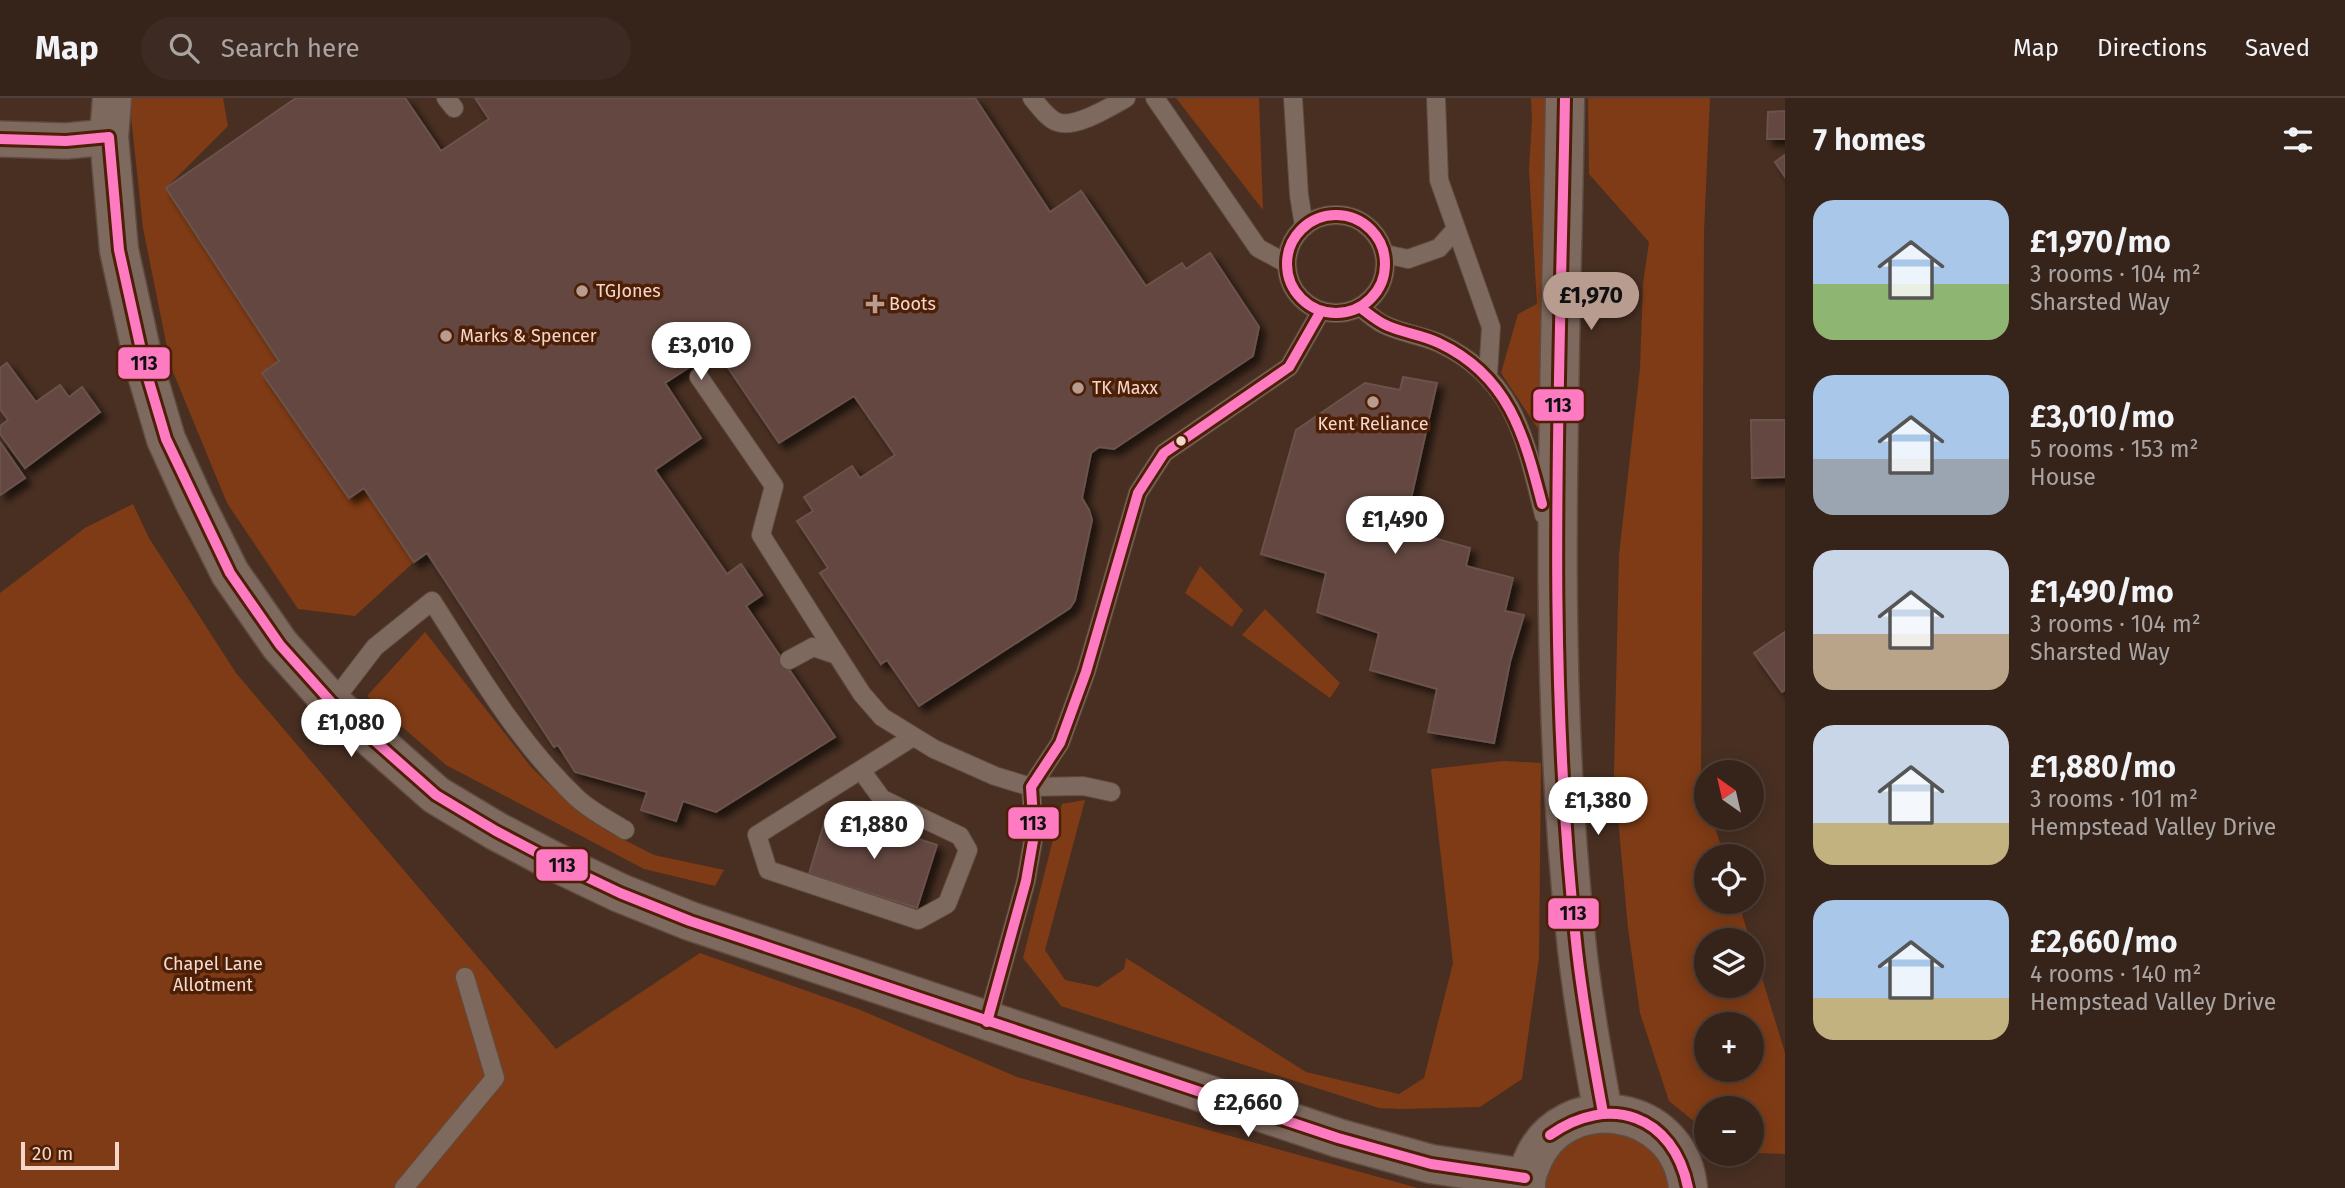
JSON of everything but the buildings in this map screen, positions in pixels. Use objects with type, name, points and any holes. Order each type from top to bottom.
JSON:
[{"type":"street","points":[[112,98],[108,137],[119,250],[145,368],[166,439],[230,573],[280,645],[332,702],[436,795],[553,861],[620,893],[690,921],[1338,1138],[1431,1164],[1526,1183],[1534,1155],[1546,1138],[1569,1122],[1603,1113],[1635,1117],[1660,1131],[1673,1144],[1687,1170],[1688,1188]]},
{"type":"street","points":[[1565,98],[1558,565],[1560,707],[1578,958],[1603,1113]]},
{"type":"street","points":[[0,139],[66,141],[108,137]]},
{"type":"lane","points":[[1032,98],[1054,121],[1065,124],[1102,111],[1126,98]]},
{"type":"lane","points":[[1155,98],[1258,248],[1286,263]]},
{"type":"lane","points":[[1293,98],[1299,195],[1304,226]]},
{"type":"lane","points":[[1436,98],[1438,180],[1491,327],[1488,375]]},
{"type":"lane","points":[[1341,214],[1360,220],[1377,235],[1385,254],[1384,278],[1377,294],[1361,307],[1345,313],[1331,314],[1314,310],[1301,300],[1291,286],[1286,263],[1293,239],[1304,226],[1312,220],[1329,215],[1341,214]]},
{"type":"lane","points":[[1385,254],[1408,259],[1429,252],[1438,248],[1456,229]]},
{"type":"lane","points":[[1361,307],[1383,324],[1437,342],[1464,356],[1488,375],[1515,414],[1558,565]]},
{"type":"lane","points":[[987,1022],[1026,881],[1034,835],[1031,787],[1059,743],[1086,672],[1138,493],[1164,453],[1289,367],[1321,311]]},
{"type":"lane","points":[[699,377],[774,486],[761,535],[862,694],[882,717],[934,749],[995,776],[1031,787],[1083,786],[1111,792]]},
{"type":"lane","points":[[332,702],[374,647],[432,601],[487,687],[538,756],[577,799],[625,830]]},
{"type":"lane","points":[[789,660],[813,647],[837,655]]},
{"type":"lane","points":[[861,770],[882,799],[960,836],[968,850],[947,904],[918,920],[768,870],[757,835],[913,737]]},
{"type":"lane","points":[[404,1188],[495,1078],[465,977]]},
{"type":"green space","points":[[129,98],[223,98],[228,126],[166,188],[279,361],[262,373],[348,498],[364,488],[414,562],[355,616],[298,609],[227,503],[171,367],[143,228]]},
{"type":"green space","points":[[1176,98],[1259,98],[1263,210]]},
{"type":"green space","points":[[1531,98],[1549,98],[1546,441],[1501,373],[1518,314],[1537,304],[1529,169]]},
{"type":"green space","points":[[1588,98],[1710,98],[1704,231],[1701,760],[1694,760],[1694,830],[1716,830],[1720,844],[1694,844],[1694,914],[1742,914],[1746,928],[1694,928],[1694,998],[1764,998],[1764,984],[1785,1053],[1785,1154],[1764,1153],[1764,1096],[1694,1096],[1694,1121],[1669,1101],[1640,1013],[1628,928],[1614,774],[1619,555],[1640,368],[1643,284],[1649,242],[1589,174]]},
{"type":"green space","name":"Chapel Lane Allotment","points":[[133,504],[149,538],[236,673],[556,1049],[700,953],[858,1009],[1017,1077],[1418,1188],[0,1188],[0,593],[85,528]]},
{"type":"green space","points":[[1200,566],[1243,610],[1232,627],[1185,593]]},
{"type":"green space","points":[[1265,609],[1340,683],[1330,698],[1242,635]]},
{"type":"green space","points":[[425,632],[532,768],[578,812],[607,831],[654,855],[724,870],[715,886],[644,869],[446,765],[367,696]]},
{"type":"green space","points":[[1503,761],[1541,763],[1539,958],[1522,1079],[1480,1107],[1379,1108],[1061,1006],[1023,958],[1062,804],[1085,800],[1045,950],[1065,980],[1098,987],[1124,969],[1126,958],[1306,1072],[1399,1094],[1424,1078],[1453,963],[1431,769]]},
{"type":"green space","points":[[1595,1130],[1618,1130],[1658,1152],[1674,1188],[1543,1188],[1549,1167],[1560,1151],[1575,1139]]},
{"type":"transit line","name":"113","points":[[1565,98],[1557,525],[1561,738],[1577,951],[1603,1113]]},
{"type":"transit line","name":"113","points":[[0,139],[66,141],[109,137],[119,250],[145,368],[166,439],[230,573],[280,645],[332,703],[436,795],[553,861],[620,893],[690,921],[1338,1138],[1431,1164],[1525,1178]]},
{"type":"transit line","name":"113","points":[[1336,215],[1355,218],[1371,229],[1382,245],[1385,264],[1382,283],[1371,299],[1355,310],[1336,313],[1317,310],[1301,299],[1290,283],[1287,264],[1290,245],[1301,229],[1317,218],[1336,215]]},
{"type":"transit line","name":"113","points":[[1361,308],[1384,324],[1439,343],[1482,372],[1498,390],[1520,431],[1542,504]]},
{"type":"transit line","name":"113","points":[[987,1022],[1026,881],[1034,835],[1031,787],[1060,743],[1086,672],[1138,493],[1164,453],[1289,367],[1321,311]]},
{"type":"transit line","name":"113","points":[[1550,1135],[1572,1122],[1594,1115],[1616,1114],[1636,1118],[1654,1128],[1669,1143],[1680,1163],[1688,1188]]},
{"type":"place","name":"TGJones","points":[[582,291]]},
{"type":"place","name":"Boots","points":[[875,304]]},
{"type":"place","name":"Marks & Spencer","points":[[446,336]]},
{"type":"place","name":"TK Maxx","points":[[1078,388]]},
{"type":"place","name":"Kent Reliance","points":[[1373,402]]}]
